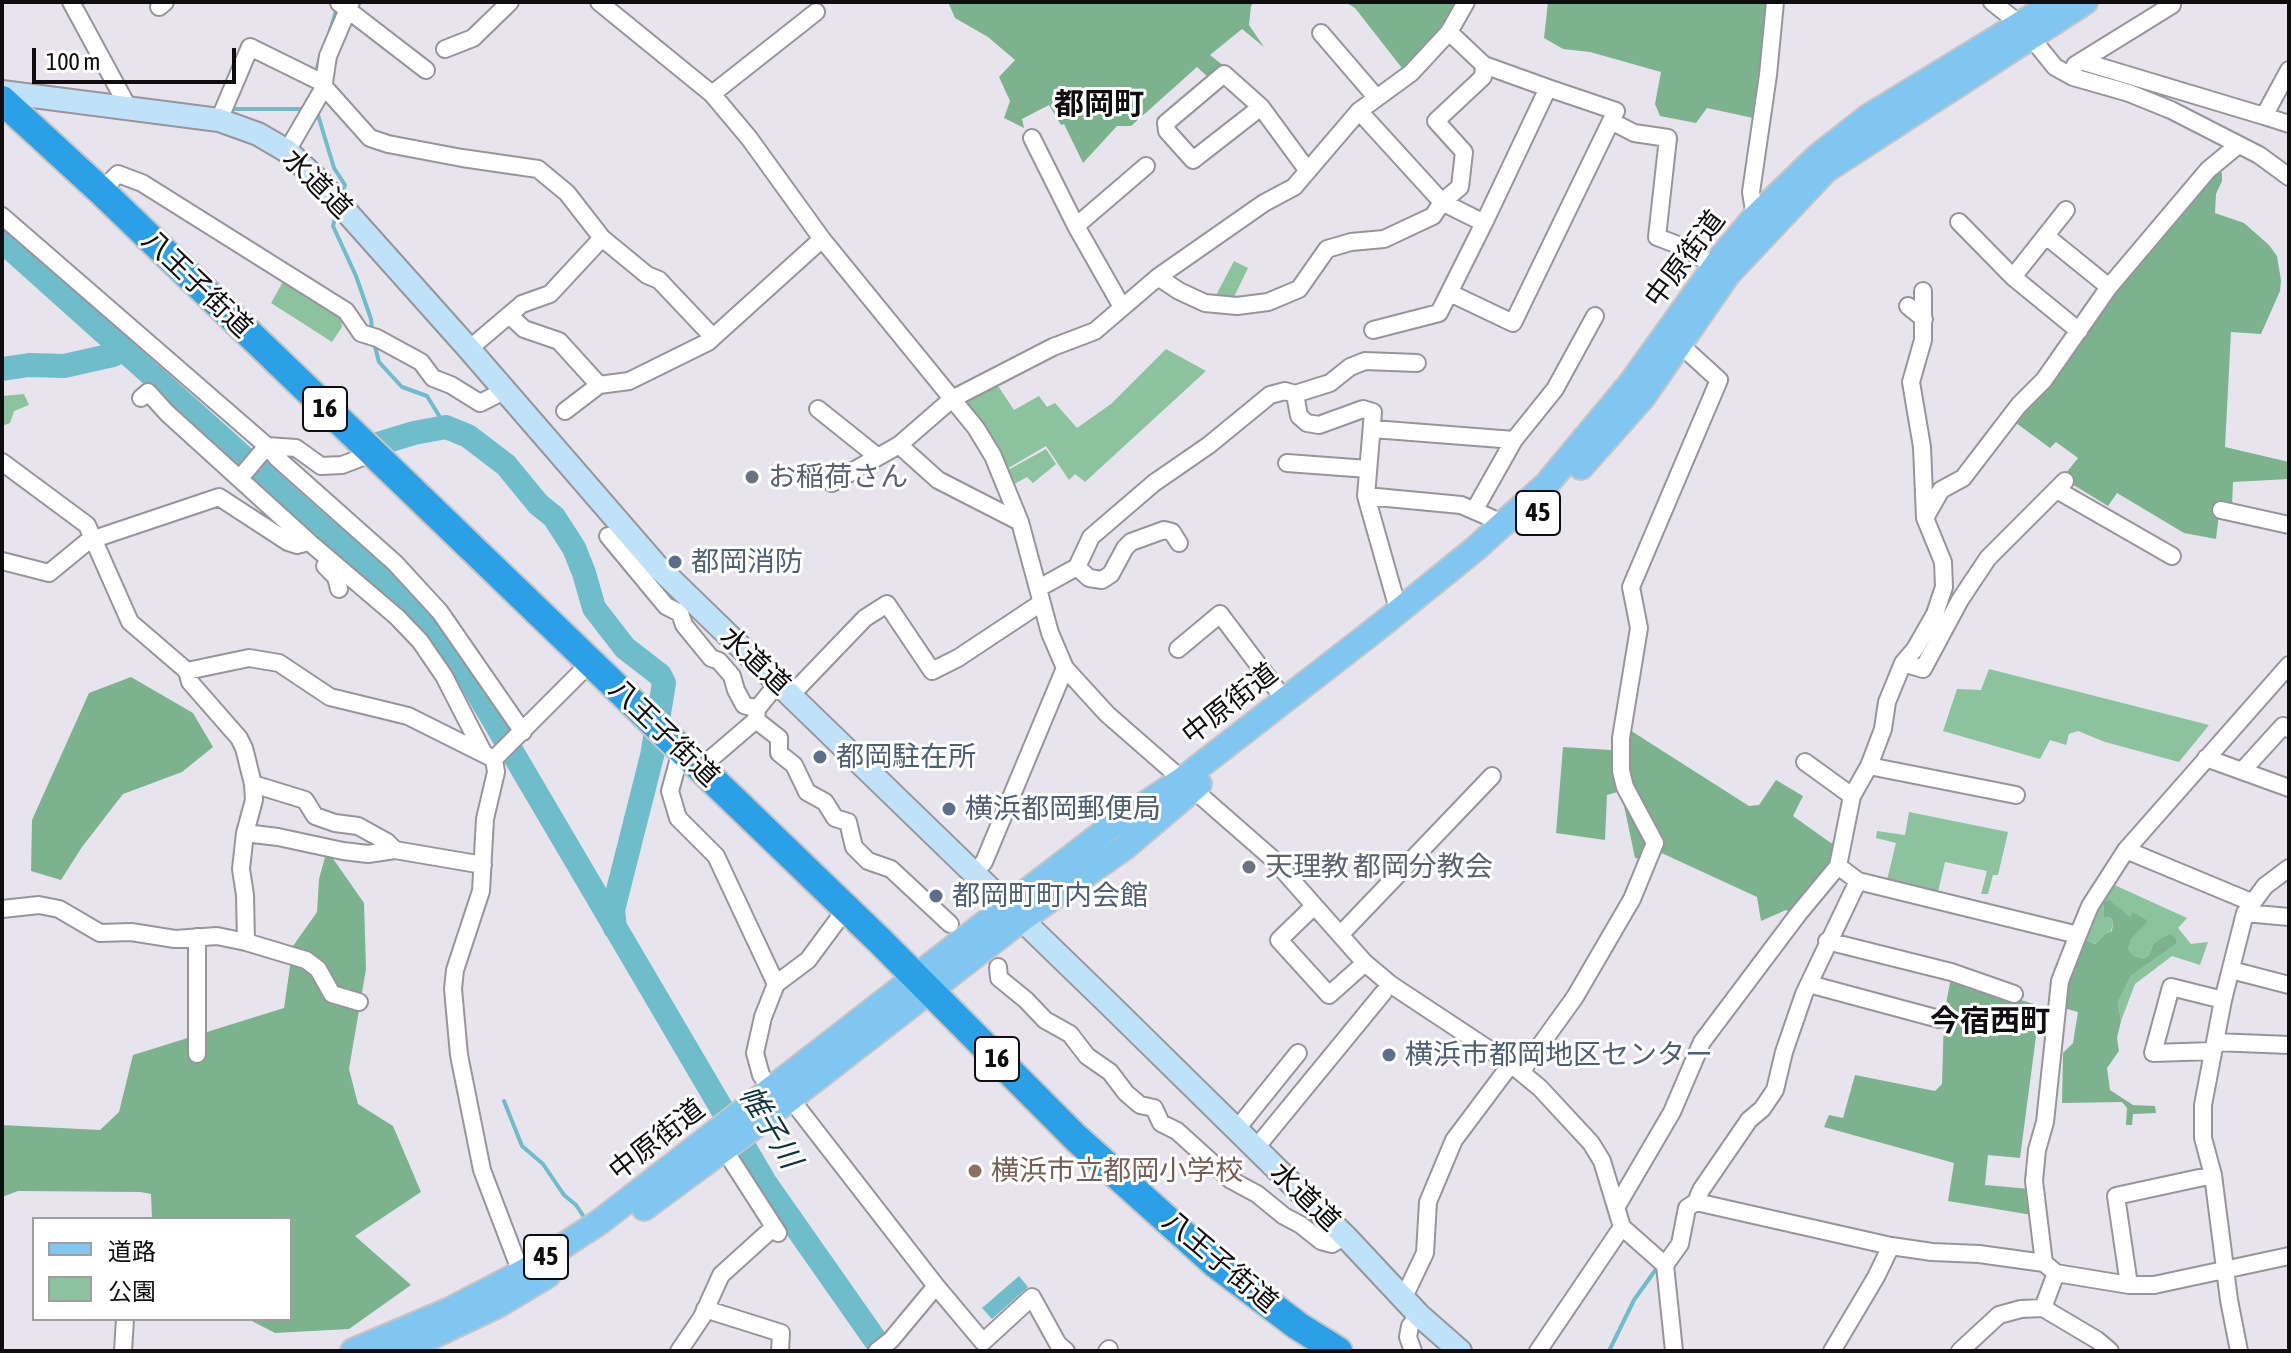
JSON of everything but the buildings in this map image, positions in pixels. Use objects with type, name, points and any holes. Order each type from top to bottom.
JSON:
[{"type":"highway","name":"八王子街道","points":[[2,100],[101,191],[648,718],[923,984],[1076,1138],[1216,1264],[1298,1326],[1338,1351]]},
{"type":"main road","name":"中原街道","points":[[1188,784],[1284,699],[1505,524],[1546,485],[1631,383],[1826,170],[2012,40],[2056,2]]},
{"type":"main road","name":"中原街道","points":[[408,1350],[498,1305],[601,1221],[722,1140],[1014,914],[1109,828],[1188,784],[1407,623],[1519,531],[1634,408],[1715,267],[1755,217],[1817,157],[1868,117],[2085,2]]},
{"type":"main road","name":"中原街道","points":[[353,1351],[528,1278]]},
{"type":"street","points":[[71,2],[128,107]]},
{"type":"street","points":[[445,49],[473,38],[510,2]]},
{"type":"street","points":[[599,2],[712,94],[749,138],[822,239],[976,428],[993,456],[1020,522],[1050,633],[1065,668],[1107,714],[1274,860],[1365,963],[1390,984],[1516,1068],[1540,1088],[1591,1143],[1602,1161],[1622,1227],[1665,1265]]},
{"type":"street","points":[[832,483],[899,445],[952,399],[1053,347],[1095,331],[1158,277],[1264,203],[1294,187],[1359,111],[1411,73],[1449,32],[1466,2]]},
{"type":"street","points":[[1755,217],[1751,192],[1775,2]]},
{"type":"street","points":[[1992,2],[2012,40],[2055,67],[2157,104],[2259,155],[2289,177]]},
{"type":"street","points":[[287,151],[323,89],[328,56],[346,4],[426,70]]},
{"type":"street","points":[[2064,72],[2172,5]]},
{"type":"street","points":[[712,94],[816,12]]},
{"type":"street","points":[[1449,32],[1484,65],[1616,111],[1513,323],[1450,293]]},
{"type":"street","points":[[1321,33],[1376,97]]},
{"type":"street","points":[[219,120],[250,47],[319,81],[370,138],[462,158],[538,169],[567,193],[602,238],[647,275],[659,280],[712,336]]},
{"type":"street","points":[[2081,61],[2289,124]]},
{"type":"street","points":[[1158,277],[1205,303],[1237,306],[1268,302],[1299,289],[1327,249],[1351,242],[1384,239],[1433,216],[1442,202],[1460,187],[1464,152],[1436,121],[1483,77],[1484,65]]},
{"type":"street","points":[[2264,116],[2289,70]]},
{"type":"street","points":[[1261,107],[1193,160],[1167,131],[1166,123],[1224,74],[1261,107],[1308,171]]},
{"type":"street","points":[[1373,330],[1439,313],[1548,88]]},
{"type":"street","name":"水道道","points":[[2,92],[219,120],[258,134],[287,151],[319,181],[506,390],[656,565],[1345,1236],[1419,1315],[1460,1351]]},
{"type":"street","points":[[1359,111],[1442,202],[1484,223]]},
{"type":"street","points":[[1611,121],[1634,133],[1668,138],[1657,237],[1686,248],[1715,267]]},
{"type":"street","points":[[1032,138],[1076,226],[1122,307]]},
{"type":"street","points":[[1925,518],[1941,490],[1963,478],[2019,405],[2044,380],[2109,287],[2208,170],[2238,145]]},
{"type":"street","points":[[1076,226],[1146,166]]},
{"type":"street","points":[[101,191],[118,174],[142,183],[346,311],[361,333],[377,338],[421,362],[433,378],[480,403],[506,390]]},
{"type":"street","points":[[2013,277],[2066,210]]},
{"type":"street","points":[[2,216],[395,563],[440,612],[518,736]]},
{"type":"street","points":[[1959,222],[2013,277],[2079,331]]},
{"type":"street","points":[[2046,236],[2109,287]]},
{"type":"street","points":[[469,349],[522,304],[550,294],[602,238]]},
{"type":"street","points":[[565,411],[599,385],[629,381],[708,342],[822,239]]},
{"type":"street","points":[[1617,1206],[1672,1112],[1702,1042],[1838,866],[1852,796],[1869,766],[1883,729],[1887,702],[1903,663],[1935,614],[1944,587],[1943,562],[1925,518],[1922,447],[1911,382],[1923,340],[1923,291]]},
{"type":"street","points":[[1908,306],[1924,319]]},
{"type":"street","points":[[509,315],[524,329],[559,341],[599,385]]},
{"type":"street","points":[[1475,509],[1514,440],[1555,389],[1595,316]]},
{"type":"street","points":[[1404,1297],[1425,1253],[1428,1202],[1454,1140],[1575,997],[1632,899],[1655,843],[1625,787],[1621,771],[1621,738],[1639,628],[1631,587],[1719,380],[1673,339]]},
{"type":"street","points":[[776,984],[716,856],[678,818],[670,791],[685,755],[757,714],[865,618],[887,604],[932,671],[958,658],[1077,567],[1091,537],[1154,483],[1209,445],[1270,395],[1285,391],[1295,394],[1330,383],[1350,367],[1365,361],[1417,363]]},
{"type":"street","points":[[141,398],[148,392],[167,413],[241,476],[311,544],[397,617],[420,641],[444,676],[491,756],[496,772],[485,819],[481,891],[455,970],[453,989],[459,1055],[482,1170],[517,1262],[528,1278]]},
{"type":"street","points":[[1295,394],[1299,416],[1307,423],[1319,425],[1363,409],[1373,412],[1366,496],[1398,609]]},
{"type":"street","points":[[818,409],[878,457]]},
{"type":"street","points":[[1373,429],[1514,440]]},
{"type":"street","points":[[899,445],[938,480],[1020,522]]},
{"type":"street","points":[[241,476],[264,450],[296,448],[321,466],[342,465],[371,454]]},
{"type":"street","points":[[2,462],[87,525],[130,622],[187,671],[190,682],[239,738],[253,784],[254,800],[245,833],[241,869],[246,942]]},
{"type":"street","points":[[1287,463],[1368,469]]},
{"type":"street","points":[[1903,663],[1923,669],[1960,600],[1988,558],[2061,486],[2172,556]]},
{"type":"street","points":[[1366,496],[1461,505],[1505,524]]},
{"type":"street","points":[[2,561],[49,573],[93,538],[219,497],[288,542],[311,544]]},
{"type":"street","points":[[2221,510],[2289,525]]},
{"type":"street","points":[[1077,567],[1089,578],[1102,580],[1111,574],[1131,542],[1164,530],[1172,532],[1179,543]]},
{"type":"street","points":[[608,536],[666,606],[680,613],[684,625],[711,658],[719,661],[732,676],[744,705],[779,738],[779,753],[794,765],[807,792],[825,802],[835,818],[848,822],[854,847],[868,861],[891,869],[950,924]]},
{"type":"street","points":[[311,544],[313,555],[336,577],[339,589]]},
{"type":"street","points":[[1178,649],[1220,614],[1284,699]]},
{"type":"street","points":[[187,671],[249,658],[279,663],[330,697],[408,716],[491,756]]},
{"type":"street","points":[[491,756],[518,736],[590,663]]},
{"type":"street","points":[[2043,1308],[2050,1268],[2034,1181],[2037,1150],[2045,1122],[2060,981],[2090,906],[2126,850],[2289,665]]},
{"type":"street","points":[[974,873],[984,862],[1065,668]]},
{"type":"street","points":[[2243,770],[2283,726],[2289,729]]},
{"type":"street","points":[[2206,758],[2289,788]]},
{"type":"street","points":[[1805,762],[1852,796]]},
{"type":"street","points":[[1869,766],[2016,795]]},
{"type":"street","points":[[1340,935],[1492,776]]},
{"type":"street","points":[[253,784],[305,800],[315,816],[358,826],[395,850]]},
{"type":"street","points":[[245,833],[343,851],[368,854],[395,850],[483,865]]},
{"type":"street","points":[[2126,850],[2248,907],[2289,917]]},
{"type":"street","points":[[1838,866],[1858,881],[2078,935]]},
{"type":"street","points":[[2239,1351],[2229,1300],[2213,1175],[2203,1138],[2203,1105],[2223,1000],[2248,907],[2265,886],[2289,868]]},
{"type":"street","points":[[1674,1351],[1665,1265],[1680,1244],[1687,1208],[1696,1202],[1749,1120],[1762,1109],[1775,1090],[1784,1052],[1809,984],[1858,881]]},
{"type":"street","points":[[2,909],[39,905],[59,909],[100,933],[131,932],[175,939],[217,936],[246,942],[306,960],[318,969],[332,994],[359,1002]]},
{"type":"street","points":[[1314,906],[1279,940],[1329,995],[1365,963]]},
{"type":"street","points":[[845,910],[808,960],[776,984],[763,1017],[755,1053],[761,1075],[780,1094],[983,1342],[1032,1297],[1058,1344],[1066,1351]]},
{"type":"street","points":[[197,937],[197,1054]]},
{"type":"street","points":[[1827,941],[1951,972],[2014,994]]},
{"type":"street","points":[[998,967],[999,978],[1045,1020],[1070,1034],[1087,1056],[1110,1072],[1126,1093],[1140,1105],[1154,1108],[1161,1123],[1177,1131],[1231,1180],[1257,1194],[1321,1241],[1332,1244],[1345,1236]]},
{"type":"street","points":[[2231,970],[2289,985]]},
{"type":"street","points":[[1809,984],[1939,1019]]},
{"type":"street","points":[[2223,1000],[2171,987],[2153,1053],[2214,1047],[2289,1045]]},
{"type":"street","points":[[1255,1149],[1383,993]]},
{"type":"street","points":[[1236,1130],[1298,1053]]},
{"type":"street","points":[[679,1351],[705,1309],[721,1275],[776,1230],[722,1140]]},
{"type":"street","points":[[2129,1285],[2116,1196],[2213,1175]]},
{"type":"street","points":[[1696,1202],[1891,1246],[1979,1254],[2129,1285],[2154,1285],[2289,1256]]},
{"type":"street","points":[[1538,1351],[1622,1227]]},
{"type":"street","points":[[1832,1351],[1891,1246]]},
{"type":"street","points":[[877,1351],[891,1340],[936,1286]]},
{"type":"street","points":[[1960,1351],[1999,1315],[2021,1309],[2043,1308],[2110,1351]]},
{"type":"street","points":[[705,1309],[781,1333],[780,1351]]},
{"type":"street","points":[[1413,1351],[1408,1337],[1410,1326],[1419,1315]]},
{"type":"street","points":[[123,1351],[125,1321]]},
{"type":"green space","points":[[948,2],[1254,2],[1249,25],[1264,47],[1242,29],[1210,55],[1224,66],[1208,77],[1197,67],[1131,126],[1117,126],[1083,163],[1064,124],[1061,125],[1049,105],[1022,119],[1024,128],[1004,118],[1010,101],[999,77],[1015,60],[988,37],[955,18]]},
{"type":"green space","points":[[1345,2],[1459,2],[1449,22],[1405,72],[1355,8]]},
{"type":"green space","points":[[1548,2],[1768,2],[1753,118],[1707,108],[1696,123],[1660,116],[1655,104],[1661,72],[1590,52],[1563,49],[1544,38]]},
{"type":"green space","points":[[2218,169],[2222,173],[2222,181],[2216,194],[2215,213],[2244,223],[2269,245],[2277,256],[2281,280],[2280,291],[2261,334],[2231,332],[2225,447],[2289,462],[2289,479],[2233,482],[2232,507],[2220,506],[2216,539],[2184,533],[2117,493],[2108,506],[2062,478],[2078,458],[2056,442],[2050,448],[2012,420],[2110,289]]},
{"type":"green space","points":[[1234,261],[1248,268],[1231,303],[1213,301]]},
{"type":"green space","points":[[284,280],[340,313],[342,327],[332,342],[271,303]]},
{"type":"green space","points":[[1166,349],[1206,371],[1085,482],[1075,474],[1069,480],[1046,446],[1005,470],[964,402],[964,397],[994,380],[1014,410],[1039,396],[1047,407],[1055,403],[1077,428],[1111,404]]},
{"type":"green space","points":[[24,394],[29,405],[14,411],[10,423],[2,426],[2,396]]},
{"type":"green space","points":[[1046,449],[1056,464],[1033,483],[1027,477],[1014,484],[1008,470]]},
{"type":"green space","points":[[1989,669],[2209,725],[2179,762],[2105,742],[2078,731],[2069,734],[2066,745],[2050,740],[2040,759],[1943,731],[1957,689],[1981,690]]},
{"type":"green space","points":[[131,677],[193,713],[213,747],[182,772],[123,794],[61,880],[31,871],[32,820],[89,693]]},
{"type":"green space","points":[[1625,727],[1749,806],[1759,805],[1776,780],[1803,796],[1793,816],[1831,843],[1841,839],[1835,865],[1794,914],[1786,910],[1761,921],[1757,897],[1655,850],[1649,860],[1635,858],[1621,791],[1607,795],[1605,840],[1556,833],[1563,747],[1611,750],[1617,728]]},
{"type":"green space","points":[[1909,812],[2008,832],[1998,875],[1993,875],[1988,894],[1981,894],[1987,871],[1945,862],[1937,896],[1886,884],[1896,843],[1876,838],[1877,831],[1905,835]]},
{"type":"green space","points":[[327,850],[364,903],[366,969],[349,1069],[358,1104],[393,1126],[421,1192],[355,1236],[411,1285],[349,1329],[275,1333],[252,1321],[292,1321],[292,1217],[152,1217],[151,1194],[140,1192],[18,1191],[2,1197],[2,1125],[100,1130],[119,1112],[133,1055],[284,1008],[293,946],[317,912],[319,879]]},
{"type":"green space","points":[[2110,883],[2187,918],[2178,928],[2191,944],[2208,942],[2200,965],[2172,956],[2135,984],[2121,1021],[2118,1002],[2131,976],[2176,944],[2153,945],[2149,955],[2144,958],[2134,956],[2128,949],[2132,913],[2130,917],[2105,907],[2105,917],[2113,922],[2111,931],[2095,944],[2083,938]]},
{"type":"green space","points":[[2109,900],[2130,917],[2132,912],[2148,921],[2131,939],[2128,949],[2134,956],[2144,958],[2149,955],[2153,945],[2171,934],[2176,939],[2176,944],[2131,976],[2118,1002],[2121,1021],[2117,1038],[2119,1051],[2107,1068],[2110,1090],[2133,1105],[2155,1106],[2156,1113],[2133,1114],[2132,1125],[2126,1125],[2127,1108],[2122,1102],[2062,1103],[2063,1053],[2073,1043],[2078,1012],[2060,1007],[2082,938],[2095,944],[2112,931],[2111,918],[2104,917],[2104,902]]},
{"type":"green space","points":[[1951,978],[2040,1006],[2020,1158],[1988,1155],[1985,1185],[2030,1189],[2032,1215],[1948,1201],[1954,1163],[1824,1127],[1829,1115],[1843,1118],[1855,1075],[1935,1091],[1942,1084],[1944,1014]]},
{"type":"water","points":[[1019,1276],[1028,1287],[992,1319],[982,1308]]},
{"type":"waterway","points":[[329,34],[337,8]]},
{"type":"waterway","points":[[315,76],[320,57]]},
{"type":"waterway","points":[[230,109],[305,109]]},
{"type":"waterway","points":[[313,112],[318,115],[334,168],[345,185],[342,195]]},
{"type":"waterway","points":[[336,214],[333,226],[356,276],[372,330]]},
{"type":"waterway","points":[[2,241],[318,524],[408,599],[457,658],[766,1184],[883,1351]]},
{"type":"waterway","points":[[374,343],[379,362],[402,387],[427,396],[446,427]]},
{"type":"waterway","name":"帷子川","points":[[2,369],[29,365],[64,366],[113,355],[123,349]]},
{"type":"waterway","points":[[371,446],[446,427],[468,436],[506,465],[538,504],[554,517],[574,548],[594,608],[625,648],[660,675],[664,683],[652,756],[613,910],[615,928]]},
{"type":"waterway","points":[[504,1101],[522,1146],[543,1164],[584,1217]]},
{"type":"waterway","points":[[1609,1351],[1634,1300],[1659,1265]]},
{"type":"place","name":"お稲荷さん","points":[[752,477]]},
{"type":"place","name":"都岡消防","points":[[675,562]]},
{"type":"place","name":"都岡駐在所","points":[[820,757]]},
{"type":"place","name":"横浜都岡郵便局","points":[[949,809]]},
{"type":"place","name":"天理教 都岡分教会","points":[[1249,867]]},
{"type":"place","name":"都岡町町内会館","points":[[936,896]]},
{"type":"place","name":"横浜市都岡地区センター","points":[[1389,1055]]},
{"type":"place","name":"横浜市立都岡小学校","points":[[975,1171]]},
{"type":"district","name":"都岡町","points":[[1099,105]]},
{"type":"district","name":"今宿西町","points":[[1990,1022]]}]
